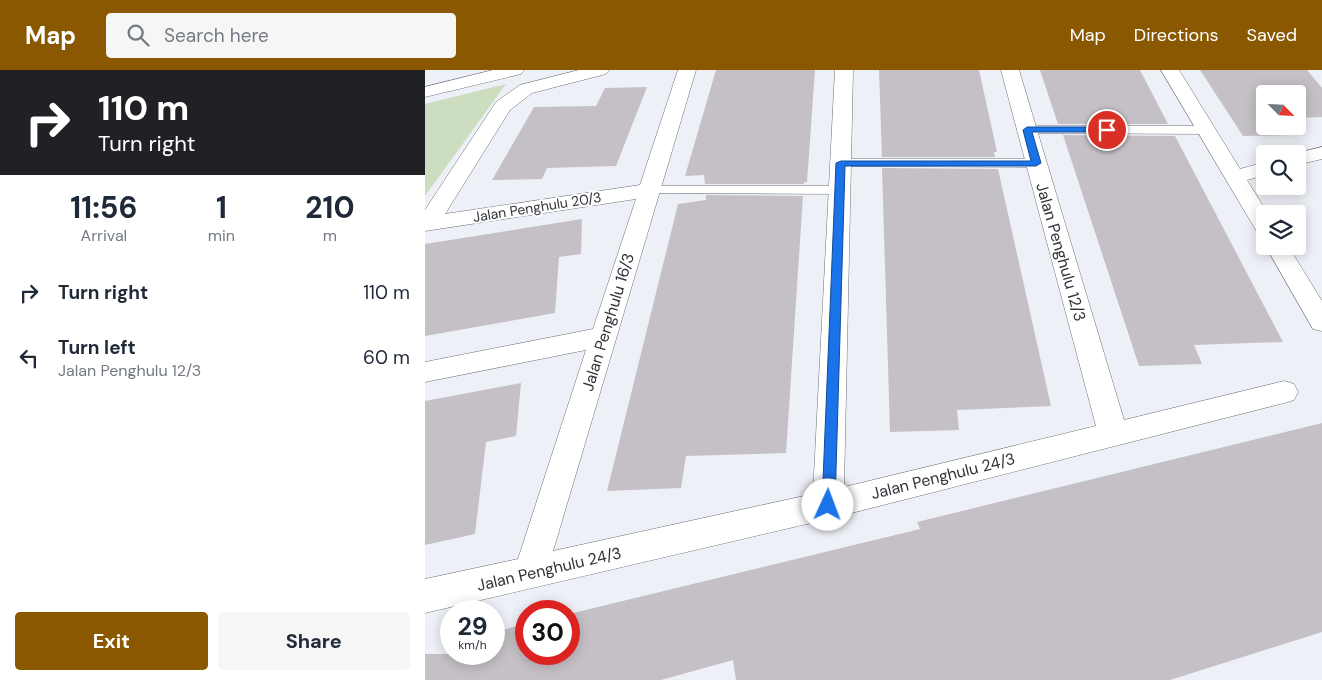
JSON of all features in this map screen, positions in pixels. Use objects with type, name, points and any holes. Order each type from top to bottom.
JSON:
[{"type":"street","points":[[425,92],[491,72],[515,70]]},
{"type":"street","points":[[426,224],[503,106],[526,89],[601,70]]},
{"type":"street","name":"Jalan Penghulu 16/3","points":[[530,574],[687,70]]},
{"type":"street","points":[[828,505],[844,70]]},
{"type":"street","name":"Jalan Penghulu 12/3","points":[[1010,70],[1113,433]]},
{"type":"street","points":[[1170,70],[1207,130],[1239,175],[1256,209]]},
{"type":"street","points":[[1306,157],[1322,153]]},
{"type":"street","points":[[1239,175],[1256,170]]},
{"type":"street","name":"Jalan Penghulu 20/3","points":[[426,224],[650,190]]},
{"type":"street","points":[[1281,255],[1322,322]]},
{"type":"street","points":[[425,372],[603,337]]},
{"type":"street","name":"Jalan Penghulu 24/3","points":[[425,596],[530,574],[828,505],[1284,392]]},
{"type":"lane","points":[[1027,130],[1207,130]]},
{"type":"lane","points":[[841,163],[1036,163]]},
{"type":"lane","points":[[650,190],[840,190]]},
{"type":"green space","points":[[506,84],[425,196],[425,104]]},
{"type":"building","points":[[716,70],[815,70],[807,182],[804,182],[804,184],[705,184],[704,175],[685,176]]},
{"type":"building","points":[[879,70],[979,70],[997,152],[994,152],[995,157],[882,157]]},
{"type":"building","points":[[1040,70],[1140,70],[1168,124],[1058,124]]},
{"type":"building","points":[[1200,70],[1307,70],[1322,88],[1322,117],[1306,118],[1306,85],[1256,85],[1256,135],[1292,135],[1243,136]]},
{"type":"building","points":[[647,87],[616,166],[547,168],[542,179],[492,180],[534,107],[596,106],[605,88]]},
{"type":"building","points":[[1063,135],[1175,136],[1283,342],[1194,345],[1202,364],[1139,366]]},
{"type":"building","points":[[882,168],[998,169],[1051,406],[957,410],[959,430],[890,432]]},
{"type":"building","points":[[706,195],[803,196],[786,453],[686,456],[681,488],[607,491],[678,204],[706,200]]},
{"type":"building","points":[[582,219],[581,254],[559,257],[555,313],[425,336],[425,244]]},
{"type":"building","points":[[521,383],[516,436],[486,442],[475,534],[425,545],[425,401]]},
{"type":"building","points":[[1322,423],[1322,632],[1170,680],[736,680],[733,660],[661,680],[425,680],[425,654],[440,654],[440,665],[505,665],[505,629],[515,627],[515,665],[580,665],[580,611],[920,529],[917,522]]},
{"type":"route","points":[[828,505],[841,163],[1036,163],[1027,130],[1107,130]]}]
